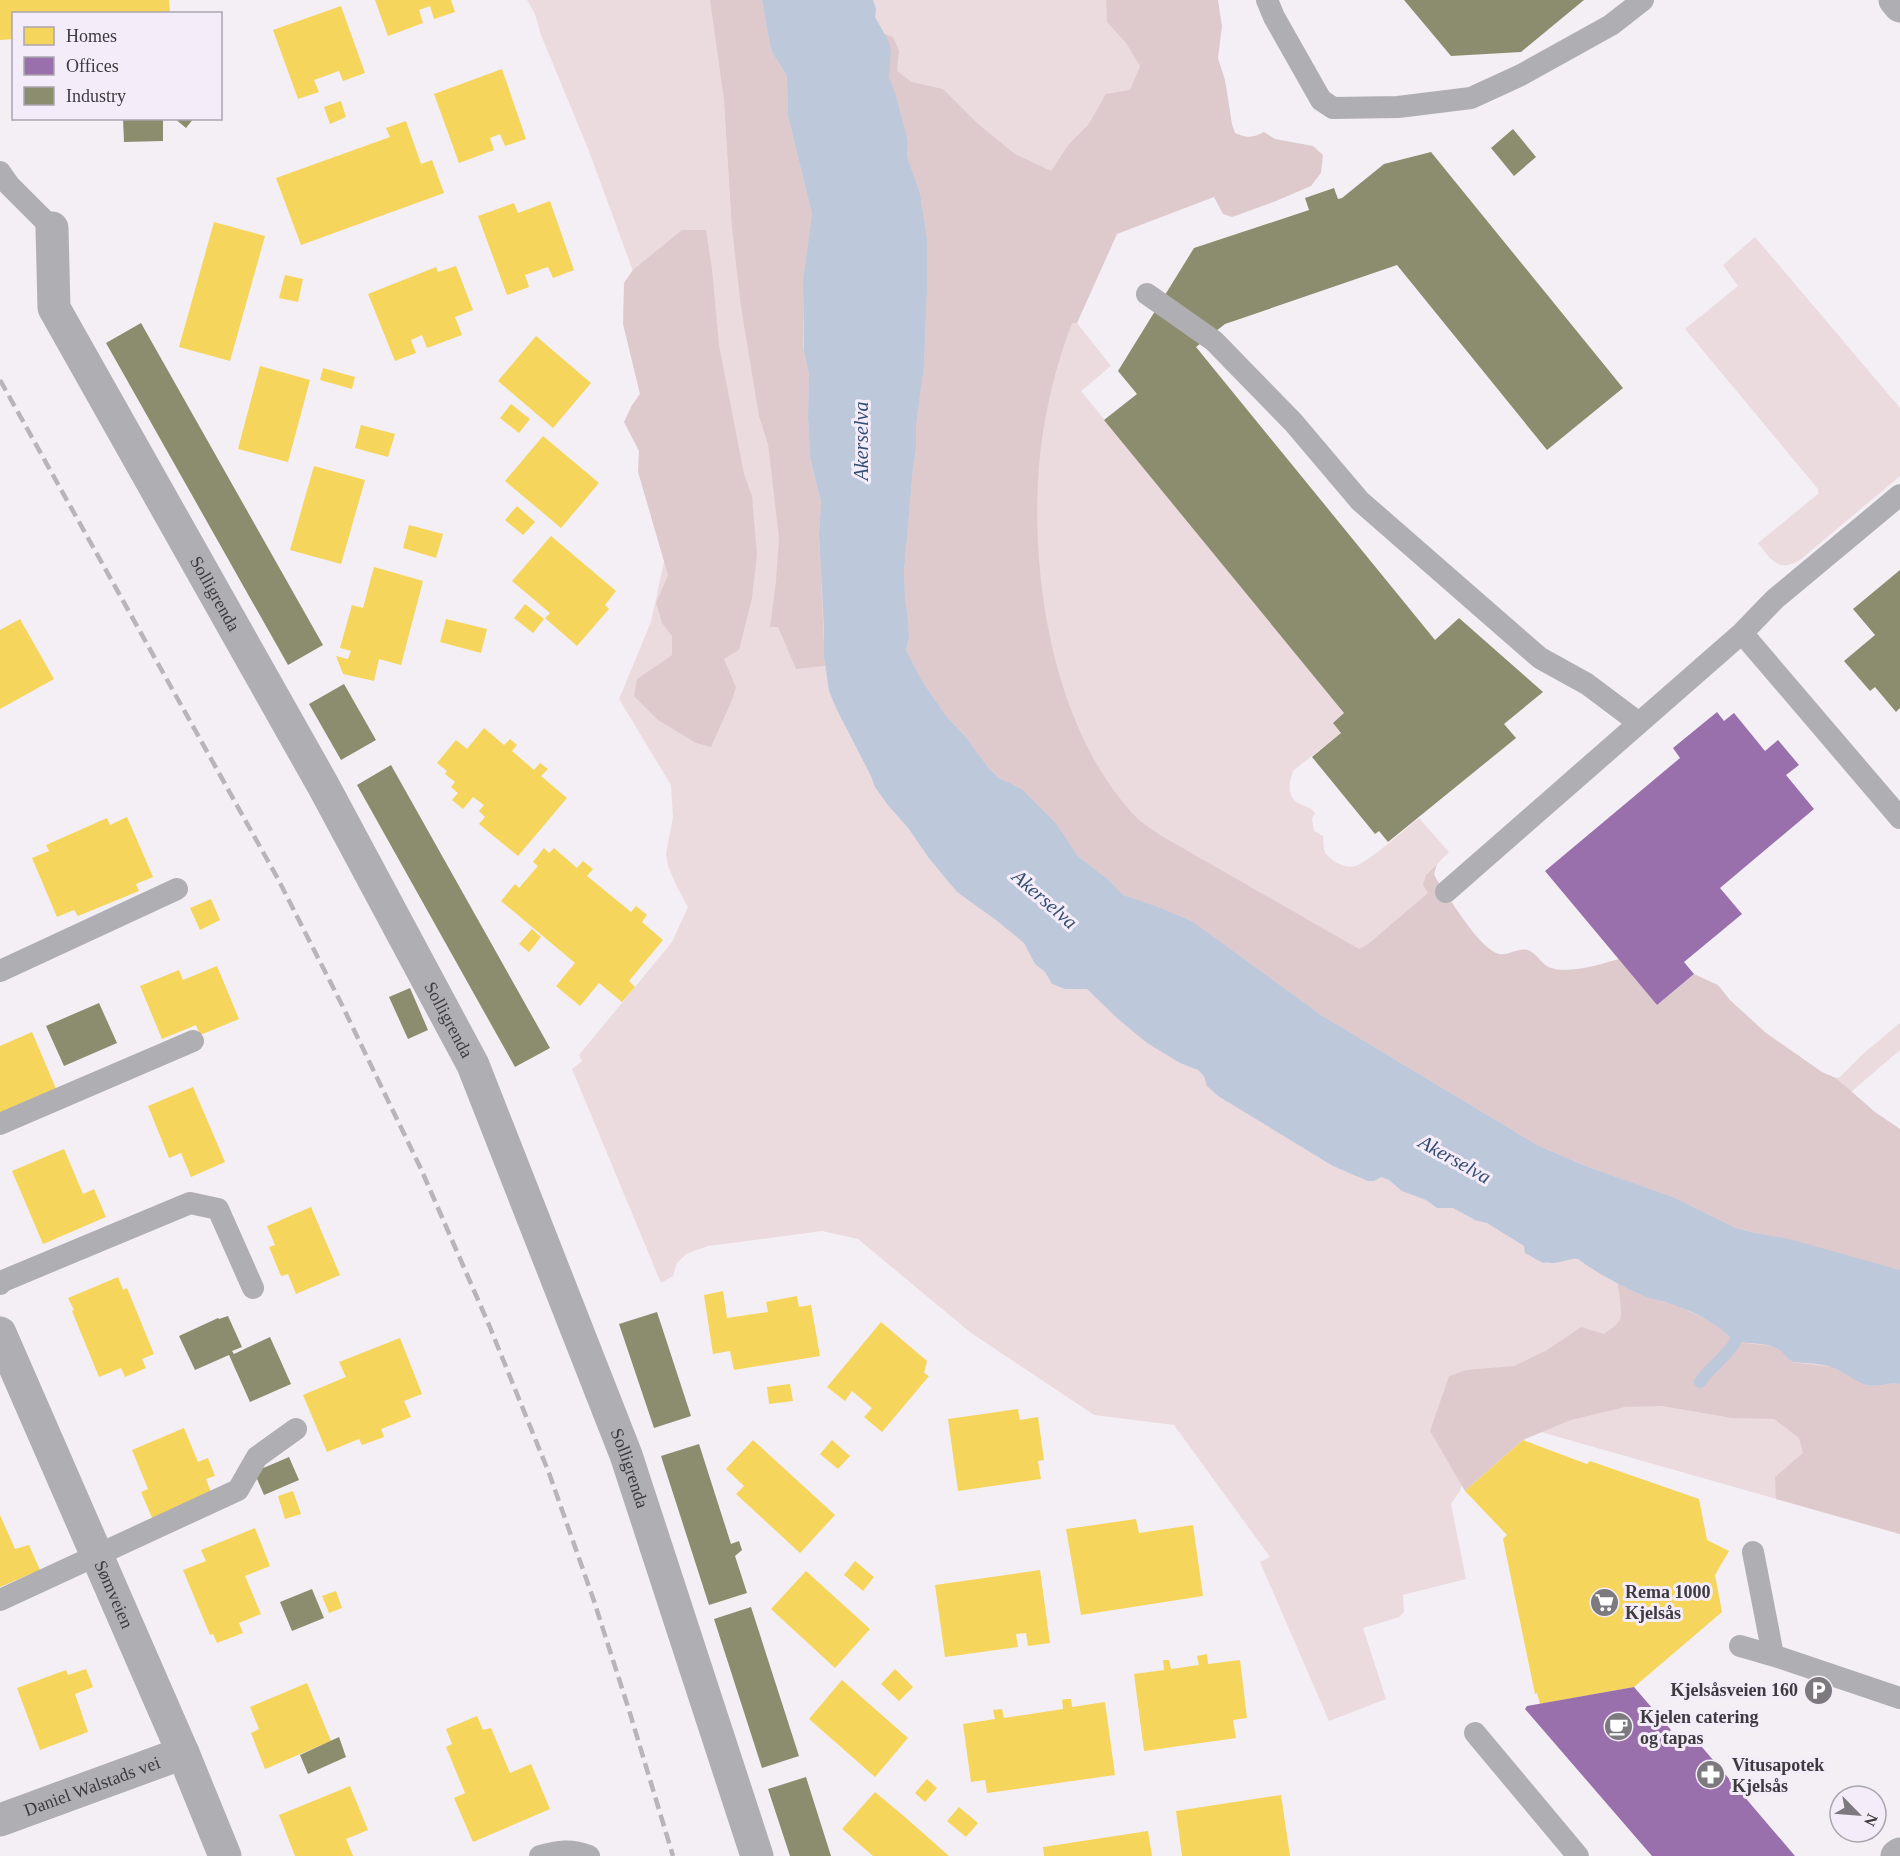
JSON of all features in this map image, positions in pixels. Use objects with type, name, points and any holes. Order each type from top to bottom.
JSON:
[{"type":"street","points":[[1895,0],[1900,6]]},
{"type":"street","name":"Solligrenda","points":[[52,228],[54,308],[324,787],[474,1065],[626,1455],[757,1856]]},
{"type":"street","name":"Sømveien","points":[[0,1333],[183,1753],[225,1856]]},
{"type":"street","name":"Daniel Walstads vei","points":[[0,1821],[183,1753]]},
{"type":"lane","points":[[1267,0],[1274,17],[1322,100],[1333,108],[1398,108],[1471,98],[1521,75],[1611,25],[1643,0]]},
{"type":"lane","points":[[0,172],[9,185],[52,228]]},
{"type":"lane","points":[[1147,294],[1214,341],[1293,422],[1359,501],[1540,658],[1587,684],[1639,723]]},
{"type":"lane","points":[[1446,892],[1742,633],[1775,599],[1900,495]]},
{"type":"lane","points":[[1742,633],[1900,818]]},
{"type":"lane","points":[[0,971],[177,889]]},
{"type":"lane","points":[[0,1124],[193,1041]]},
{"type":"lane","points":[[0,1284],[190,1203],[218,1209],[253,1288]]},
{"type":"lane","points":[[0,1600],[238,1490],[257,1457],[296,1429]]},
{"type":"lane","points":[[1753,1552],[1773,1655]]},
{"type":"lane","points":[[1740,1646],[1900,1698]]},
{"type":"lane","points":[[1475,1733],[1578,1856]]},
{"type":"lane","points":[[540,1856],[562,1850],[589,1856]]},
{"type":"shaded area","points":[[527,0],[1203,0],[1105,228],[1072,323],[1077,323],[1111,366],[1081,391],[1344,713],[1333,723],[1341,733],[1294,770],[1290,783],[1290,792],[1294,800],[1315,813],[1312,819],[1314,831],[1323,836],[1324,850],[1329,857],[1343,866],[1355,866],[1378,852],[1419,818],[1449,852],[1426,875],[1463,941],[1900,1151],[1900,1534],[1541,1432],[1481,1430],[1460,1491],[1451,1504],[1466,1579],[1403,1595],[1404,1612],[1399,1617],[1363,1628],[1386,1699],[1329,1721],[1260,1562],[1270,1557],[1174,1425],[1094,1415],[971,1333],[858,1239],[822,1231],[708,1246],[686,1254],[677,1263],[673,1276],[661,1283],[572,1069],[582,1061],[579,1055],[672,942],[688,907],[668,866],[666,854],[673,817],[671,785],[619,699],[651,622],[672,524],[634,274],[589,151],[541,35],[535,14]]},
{"type":"shaded area","points":[[710,0],[762,0],[770,46],[786,74],[788,116],[812,214],[803,280],[803,345],[809,374],[810,457],[821,503],[819,534],[825,666],[796,669],[778,627],[770,627],[779,538],[768,444],[759,416],[741,307],[732,228],[724,100]]},
{"type":"shaded area","points":[[1106,0],[1218,0],[1222,26],[1218,58],[1225,80],[1235,133],[1250,137],[1264,132],[1275,139],[1313,146],[1323,155],[1321,173],[1311,186],[1276,201],[1232,217],[1223,214],[1214,197],[1117,234],[1077,323],[1072,323],[1066,339],[1056,371],[1042,438],[1037,501],[1038,549],[1043,599],[1066,697],[1085,742],[1109,783],[1138,819],[1160,835],[1359,949],[1367,945],[1428,893],[1423,885],[1426,875],[1437,864],[1434,874],[1457,910],[1483,943],[1499,954],[1526,950],[1533,953],[1548,967],[1558,970],[1585,968],[1619,959],[1657,1005],[1694,974],[1718,985],[1730,1000],[1766,1033],[1822,1072],[1836,1078],[1875,1112],[1900,1129],[1900,1270],[1736,1228],[1673,1197],[1588,1167],[1539,1146],[1321,1015],[1192,921],[1123,895],[1110,881],[1078,856],[1056,823],[1022,789],[999,778],[988,767],[966,737],[947,717],[924,684],[906,650],[909,638],[904,572],[916,450],[916,426],[924,366],[927,238],[920,193],[907,156],[908,140],[896,95],[888,77],[891,55],[885,34],[893,37],[899,51],[897,71],[912,82],[943,89],[978,124],[1015,154],[1051,171],[1069,144],[1088,125],[1106,94],[1130,90],[1140,66],[1126,43],[1107,22]]},
{"type":"shaded area","points":[[682,230],[706,230],[719,345],[744,474],[752,496],[757,555],[752,598],[739,650],[724,659],[736,687],[711,747],[696,743],[658,720],[634,696],[637,679],[672,655],[672,636],[662,623],[656,603],[668,575],[638,472],[639,451],[624,422],[640,394],[623,324],[624,283],[633,270]]},
{"type":"shaded area","points":[[1755,237],[1900,408],[1900,476],[1800,560],[1786,565],[1776,563],[1758,543],[1818,494],[1818,489],[1685,329],[1738,286],[1723,265]]},
{"type":"shaded area","points":[[1900,1023],[1900,1050],[1851,1092],[1836,1078],[1840,1077]]},
{"type":"shaded area","points":[[1618,1283],[1646,1297],[1678,1306],[1714,1323],[1728,1333],[1735,1342],[1773,1346],[1791,1362],[1832,1367],[1870,1386],[1900,1384],[1900,1534],[1776,1499],[1775,1477],[1803,1453],[1799,1438],[1774,1419],[1732,1418],[1662,1406],[1625,1407],[1571,1420],[1523,1440],[1465,1491],[1430,1431],[1449,1376],[1466,1370],[1514,1366],[1547,1350],[1581,1327],[1604,1334],[1616,1325],[1620,1318]]},
{"type":"water","name":"Akerselva","points":[[762,0],[873,0],[876,9],[875,17],[890,46],[889,77],[908,140],[907,156],[920,193],[927,238],[924,366],[916,426],[916,450],[904,572],[909,638],[906,650],[924,684],[947,717],[966,737],[988,767],[999,778],[1022,789],[1056,823],[1078,856],[1110,881],[1123,895],[1192,921],[1321,1015],[1539,1146],[1588,1167],[1673,1197],[1736,1228],[1789,1239],[1900,1270],[1900,1384],[1867,1385],[1829,1366],[1792,1362],[1772,1346],[1735,1342],[1705,1318],[1637,1293],[1602,1275],[1578,1259],[1543,1263],[1525,1253],[1524,1246],[1487,1223],[1475,1220],[1453,1208],[1437,1208],[1426,1200],[1402,1191],[1389,1180],[1381,1177],[1368,1181],[1333,1166],[1218,1096],[1207,1086],[1204,1076],[1198,1070],[1180,1063],[1147,1043],[1087,989],[1065,989],[1052,984],[1045,972],[1035,964],[1024,943],[957,892],[928,857],[875,787],[829,691],[824,657],[819,534],[821,503],[810,457],[809,374],[804,351],[803,280],[812,214],[788,116],[786,74],[770,46]]},
{"type":"building: Homes","points":[[0,0],[169,0],[170,12],[12,12],[12,39],[0,40]]},
{"type":"building: Homes","points":[[375,0],[451,0],[455,12],[434,19],[430,6],[419,10],[423,23],[388,36]]},
{"type":"building: Homes","points":[[341,6],[365,73],[343,81],[339,71],[314,80],[319,92],[298,99],[273,30]]},
{"type":"building: Homes","points":[[502,69],[526,139],[505,146],[500,134],[490,138],[494,150],[459,163],[434,94]]},
{"type":"building: Homes","points":[[341,101],[346,117],[330,124],[324,107]]},
{"type":"building: Homes","points":[[406,121],[421,164],[432,160],[444,193],[301,245],[276,178],[390,137],[386,128]]},
{"type":"building: Homes","points":[[550,201],[574,270],[553,278],[548,267],[525,275],[529,287],[507,295],[478,216],[514,203],[518,213]]},
{"type":"building: Homes","points":[[214,222],[265,236],[230,361],[179,347]]},
{"type":"building: Homes","points":[[456,266],[473,310],[455,317],[462,335],[427,348],[422,335],[411,340],[416,353],[395,361],[368,294],[436,267],[438,272]]},
{"type":"building: Homes","points":[[285,275],[303,279],[298,302],[279,298]]},
{"type":"building: Homes","points":[[536,336],[591,383],[553,428],[498,381]]},
{"type":"building: Homes","points":[[260,366],[310,380],[288,462],[238,449]]},
{"type":"building: Homes","points":[[323,368],[355,377],[352,389],[320,380]]},
{"type":"building: Homes","points":[[511,404],[530,419],[519,433],[500,418]]},
{"type":"building: Homes","points":[[361,425],[395,434],[388,457],[355,448]]},
{"type":"building: Homes","points":[[543,436],[599,483],[561,528],[505,481]]},
{"type":"building: Homes","points":[[314,466],[365,480],[341,564],[290,550]]},
{"type":"building: Homes","points":[[517,506],[535,522],[523,535],[505,520]]},
{"type":"building: Homes","points":[[409,525],[443,534],[436,558],[403,548]]},
{"type":"building: Homes","points":[[551,536],[616,591],[605,605],[609,609],[577,646],[545,618],[550,613],[512,581]]},
{"type":"building: Homes","points":[[374,567],[423,581],[401,665],[379,659],[374,681],[343,674],[336,656],[348,659],[351,651],[340,648],[352,605],[363,608]]},
{"type":"building: Homes","points":[[525,604],[544,619],[533,633],[514,618]]},
{"type":"building: Homes","points":[[20,619],[54,679],[0,709],[0,630]]},
{"type":"building: Homes","points":[[446,619],[487,629],[481,653],[440,642]]},
{"type":"building: Homes","points":[[484,728],[504,745],[510,739],[517,745],[512,751],[534,770],[540,763],[548,769],[541,776],[567,798],[518,856],[479,824],[485,817],[479,811],[484,805],[473,797],[463,809],[452,800],[458,793],[451,787],[455,782],[437,763],[456,740],[467,749]]},
{"type":"building: Homes","points":[[127,817],[153,877],[136,884],[139,891],[78,916],[74,910],[57,917],[32,858],[49,851],[46,845],[107,818],[110,825]]},
{"type":"building: Homes","points":[[544,848],[549,853],[554,848],[577,868],[583,861],[593,869],[587,876],[631,912],[636,906],[647,915],[642,922],[663,940],[629,981],[635,987],[622,1002],[599,983],[580,1006],[556,986],[575,963],[501,901],[515,884],[519,888],[538,866],[533,862]]},
{"type":"building: Homes","points":[[211,899],[220,920],[200,930],[190,908]]},
{"type":"building: Homes","points":[[532,929],[541,937],[529,952],[519,944]]},
{"type":"building: Homes","points":[[217,966],[239,1019],[200,1035],[196,1025],[162,1039],[140,986],[179,970],[183,980]]},
{"type":"building: Homes","points":[[32,1032],[57,1091],[0,1115],[0,1046]]},
{"type":"building: Homes","points":[[193,1087],[225,1162],[191,1177],[181,1153],[169,1158],[148,1106]]},
{"type":"building: Homes","points":[[64,1149],[83,1194],[94,1189],[106,1217],[43,1244],[12,1171]]},
{"type":"building: Homes","points":[[311,1207],[340,1275],[296,1294],[288,1274],[281,1276],[269,1247],[275,1245],[267,1226]]},
{"type":"building: Homes","points":[[118,1277],[123,1290],[127,1288],[154,1354],[142,1359],[146,1368],[125,1377],[121,1368],[99,1377],[68,1298]]},
{"type":"building: Homes","points":[[723,1291],[727,1318],[768,1312],[766,1302],[797,1296],[799,1307],[811,1305],[820,1356],[734,1370],[730,1351],[713,1354],[704,1295]]},
{"type":"building: Homes","points":[[881,1322],[927,1361],[924,1373],[929,1376],[882,1432],[864,1417],[872,1408],[852,1391],[845,1401],[827,1387]]},
{"type":"building: Homes","points":[[400,1338],[422,1394],[404,1401],[411,1417],[381,1429],[384,1437],[362,1445],[359,1439],[327,1452],[303,1395],[346,1377],[339,1362]]},
{"type":"building: Homes","points":[[790,1384],[793,1401],[769,1404],[767,1387]]},
{"type":"building: Homes","points":[[1018,1409],[1020,1420],[1038,1417],[1044,1460],[1038,1461],[1041,1479],[958,1491],[948,1419]]},
{"type":"building: Homes","points":[[184,1428],[198,1462],[208,1458],[215,1476],[206,1479],[212,1495],[153,1520],[141,1492],[148,1489],[132,1450]]},
{"type":"building: Homes","points":[[753,1440],[835,1515],[800,1553],[736,1494],[744,1486],[726,1469]]},
{"type":"building: Homes","points":[[832,1440],[850,1456],[838,1469],[820,1454]]},
{"type":"building: Homes","points":[[1523,1440],[1587,1464],[1590,1461],[1699,1499],[1707,1540],[1729,1551],[1715,1575],[1722,1612],[1634,1687],[1540,1704],[1537,1693],[1535,1694],[1503,1539],[1507,1535],[1465,1491]]},
{"type":"building: Homes","points":[[293,1491],[301,1514],[285,1519],[278,1496]]},
{"type":"building: Homes","points":[[0,1515],[15,1549],[29,1545],[40,1570],[0,1587]]},
{"type":"building: Homes","points":[[1136,1519],[1139,1533],[1193,1525],[1203,1596],[1081,1615],[1066,1529]]},
{"type":"building: Homes","points":[[255,1528],[270,1566],[245,1576],[261,1614],[239,1623],[243,1633],[217,1643],[213,1634],[210,1635],[183,1570],[206,1561],[201,1550]]},
{"type":"building: Homes","points":[[855,1561],[874,1577],[863,1591],[844,1575]]},
{"type":"building: Homes","points":[[1040,1570],[1050,1643],[1028,1646],[1026,1633],[1016,1634],[1018,1647],[945,1657],[935,1585]]},
{"type":"building: Homes","points":[[806,1571],[870,1629],[835,1668],[771,1609]]},
{"type":"building: Homes","points":[[336,1591],[342,1608],[329,1613],[322,1596]]},
{"type":"building: Homes","points":[[1207,1654],[1208,1664],[1240,1660],[1247,1718],[1233,1720],[1236,1738],[1144,1751],[1134,1674],[1164,1670],[1163,1660],[1169,1660],[1171,1669],[1199,1665],[1197,1656]]},
{"type":"building: Homes","points":[[86,1669],[93,1687],[75,1694],[88,1732],[40,1750],[17,1688],[66,1670],[68,1675]]},
{"type":"building: Homes","points":[[895,1669],[913,1687],[899,1701],[881,1684]]},
{"type":"building: Homes","points":[[842,1680],[908,1738],[875,1777],[809,1719]]},
{"type":"building: Homes","points":[[307,1683],[331,1741],[265,1769],[251,1733],[259,1729],[250,1707]]},
{"type":"building: Homes","points":[[1071,1699],[1072,1707],[1105,1702],[1115,1775],[987,1793],[985,1780],[971,1782],[963,1724],[995,1719],[993,1710],[1002,1709],[1004,1718],[1063,1709],[1062,1700]]},
{"type":"building: Homes","points":[[477,1716],[483,1730],[491,1728],[510,1773],[531,1764],[550,1809],[473,1842],[454,1798],[465,1793],[446,1747],[452,1744],[446,1729]]},
{"type":"building: Homes","points":[[927,1779],[937,1788],[925,1802],[915,1793]]},
{"type":"building: Homes","points":[[350,1786],[368,1830],[346,1839],[353,1856],[295,1856],[279,1815]]},
{"type":"building: Homes","points":[[875,1792],[949,1856],[873,1856],[842,1829]]},
{"type":"building: Homes","points":[[1281,1795],[1290,1856],[1182,1856],[1176,1811]]},
{"type":"building: Homes","points":[[959,1807],[978,1823],[966,1837],[947,1821]]},
{"type":"building: Homes","points":[[1148,1831],[1152,1856],[1044,1856],[1043,1847]]},
{"type":"building: Offices","points":[[1717,712],[1724,721],[1734,713],[1765,751],[1778,740],[1799,765],[1786,775],[1814,809],[1720,888],[1742,914],[1684,962],[1694,974],[1657,1005],[1545,871],[1680,758],[1673,748]]},
{"type":"building: Offices","points":[[1634,1687],[1671,1730],[1665,1735],[1675,1746],[1690,1733],[1795,1856],[1652,1856],[1525,1709],[1527,1706]]},
{"type":"building: Industry","points":[[1404,0],[1584,0],[1521,52],[1451,56]]},
{"type":"building: Industry","points":[[123,120],[163,120],[163,141],[124,142]]},
{"type":"building: Industry","points":[[176,120],[192,120],[186,128]]},
{"type":"building: Industry","points":[[1513,129],[1536,157],[1514,176],[1491,148]]},
{"type":"building: Industry","points":[[1431,152],[1623,388],[1547,450],[1397,265],[1225,324],[1196,347],[1435,640],[1459,618],[1543,692],[1504,724],[1516,738],[1388,842],[1379,831],[1375,834],[1312,757],[1341,733],[1333,723],[1344,713],[1104,420],[1137,394],[1118,371],[1194,248],[1309,210],[1305,198],[1334,188],[1338,199],[1342,198],[1384,164]]},
{"type":"building: Industry","points":[[141,323],[323,645],[288,665],[106,343]]},
{"type":"building: Industry","points":[[1900,570],[1900,708],[1896,712],[1875,687],[1870,691],[1844,661],[1875,635],[1853,609]]},
{"type":"building: Industry","points":[[344,684],[376,740],[341,760],[309,704]]},
{"type":"building: Industry","points":[[391,765],[550,1048],[515,1067],[357,785]]},
{"type":"building: Industry","points":[[410,988],[428,1030],[408,1039],[389,997]]},
{"type":"building: Industry","points":[[99,1003],[117,1043],[64,1066],[46,1026]]},
{"type":"building: Industry","points":[[657,1312],[691,1416],[654,1428],[619,1324]]},
{"type":"building: Industry","points":[[228,1316],[242,1347],[232,1351],[234,1354],[270,1337],[291,1384],[250,1402],[229,1355],[195,1370],[179,1336],[218,1318]]},
{"type":"building: Industry","points":[[699,1444],[731,1544],[739,1541],[742,1550],[735,1556],[747,1593],[709,1605],[661,1456]]},
{"type":"building: Industry","points":[[289,1457],[299,1480],[264,1495],[254,1472]]},
{"type":"building: Industry","points":[[312,1589],[324,1618],[292,1631],[280,1602]]},
{"type":"building: Industry","points":[[751,1607],[799,1756],[762,1768],[714,1619]]},
{"type":"building: Industry","points":[[339,1737],[346,1757],[308,1774],[300,1755]]},
{"type":"building: Industry","points":[[806,1777],[831,1856],[790,1856],[768,1789]]},
{"type":"waterway","points":[[1700,1382],[1734,1344],[1739,1328]]},
{"type":"railway","points":[[0,380],[278,879],[421,1169],[489,1325],[549,1473],[593,1598],[673,1856]]},
{"type":"place","name":"Rema 1000 Kjelsås","points":[[1604,1602]]},
{"type":"place","name":"Kjelsåsveien 160","points":[[1819,1690]]},
{"type":"place","name":"Kjelen catering og tapas","points":[[1619,1727]]},
{"type":"place","name":"Vitusapotek Kjelsås","points":[[1711,1775]]}]
